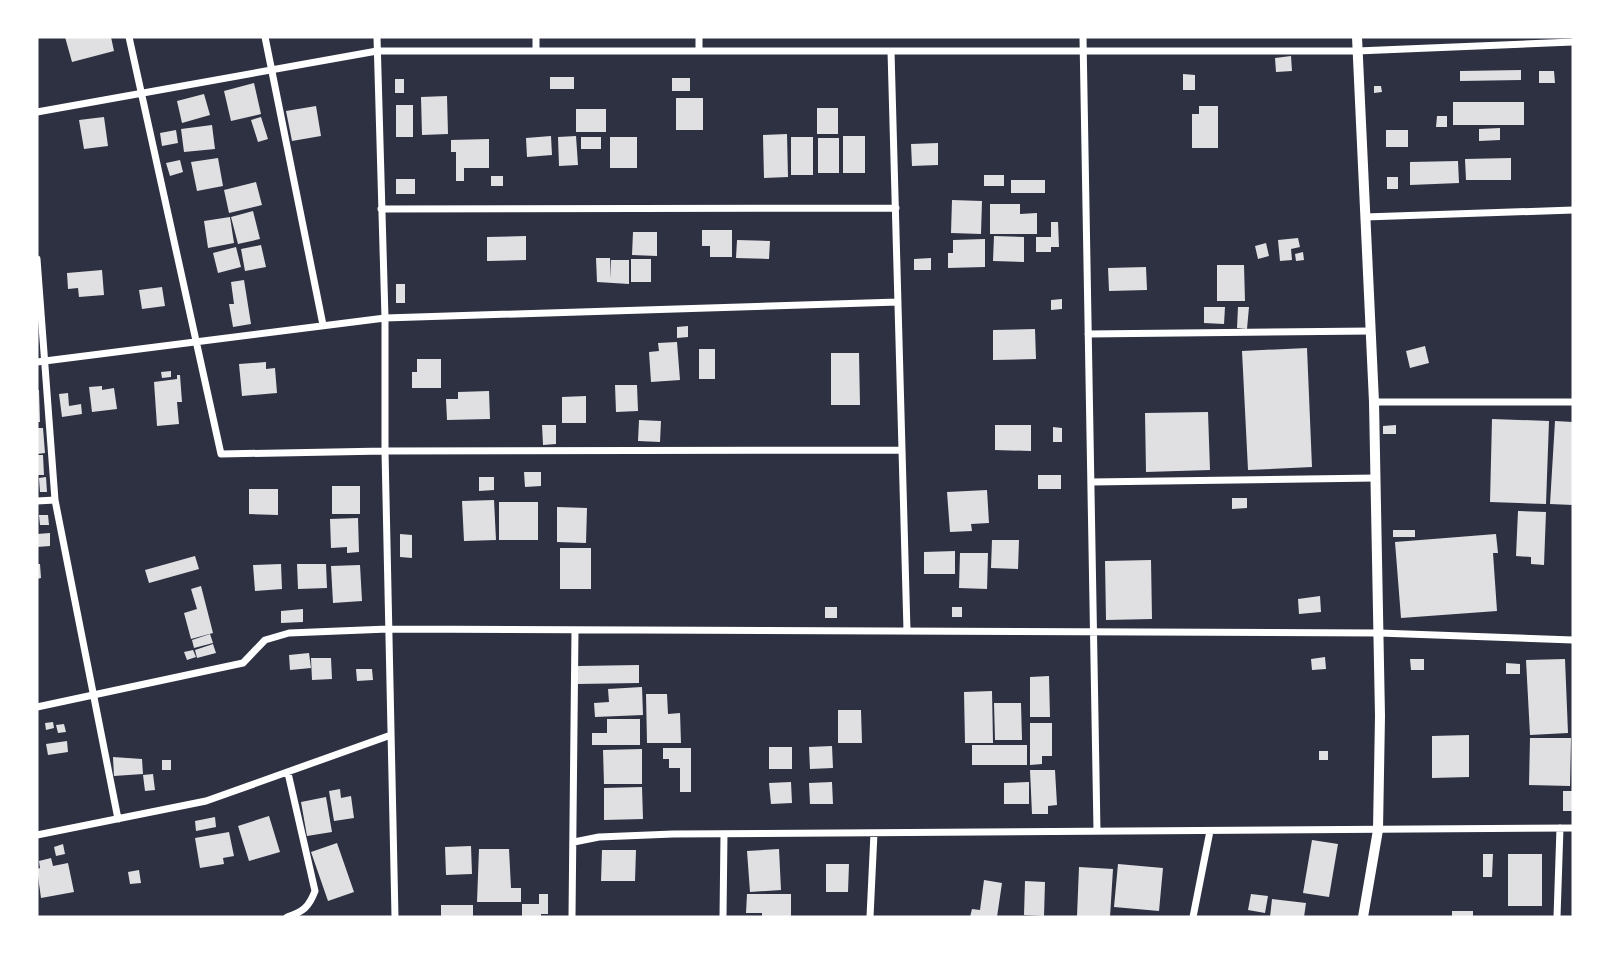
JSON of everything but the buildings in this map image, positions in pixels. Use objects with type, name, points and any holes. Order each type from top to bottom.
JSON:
[{"type":"street","points":[[129,37],[221,454],[902,450]]},
{"type":"street","points":[[265,37],[323,325]]},
{"type":"street","points":[[377,37],[385,318],[385,451],[395,917]]},
{"type":"street","points":[[536,37],[536,51]]},
{"type":"street","points":[[699,37],[699,51]]},
{"type":"street","points":[[1083,37],[1097,831]]},
{"type":"street","points":[[1357,37],[1374,402],[1380,716],[1378,830],[1363,917]]},
{"type":"street","points":[[37,112],[377,51],[1357,51],[1573,42]]},
{"type":"street","points":[[891,51],[907,631]]},
{"type":"street","points":[[381,209],[895,208]]},
{"type":"street","points":[[1365,217],[1573,210]]},
{"type":"street","points":[[37,260],[41,361],[55,500],[118,819]]},
{"type":"street","points":[[41,361],[385,318],[898,302]]},
{"type":"street","points":[[1088,334],[1371,331]]},
{"type":"street","points":[[1374,402],[1573,402]]},
{"type":"street","points":[[1091,482],[1376,478]]},
{"type":"street","points":[[37,501],[55,500]]},
{"type":"street","points":[[37,707],[243,663],[265,640],[289,634],[388,629],[1379,632],[1573,640]]},
{"type":"street","points":[[572,917],[575,630]]},
{"type":"street","points":[[37,835],[206,801],[391,735]]},
{"type":"street","points":[[287,917],[301,913],[310,904],[315,891],[288,772]]},
{"type":"street","points":[[1557,917],[1560,828]]},
{"type":"street","points":[[574,842],[621,835],[1573,828]]},
{"type":"street","points":[[1193,917],[1210,831]]},
{"type":"street","points":[[870,917],[874,833]]},
{"type":"street","points":[[723,917],[724,834]]}]
